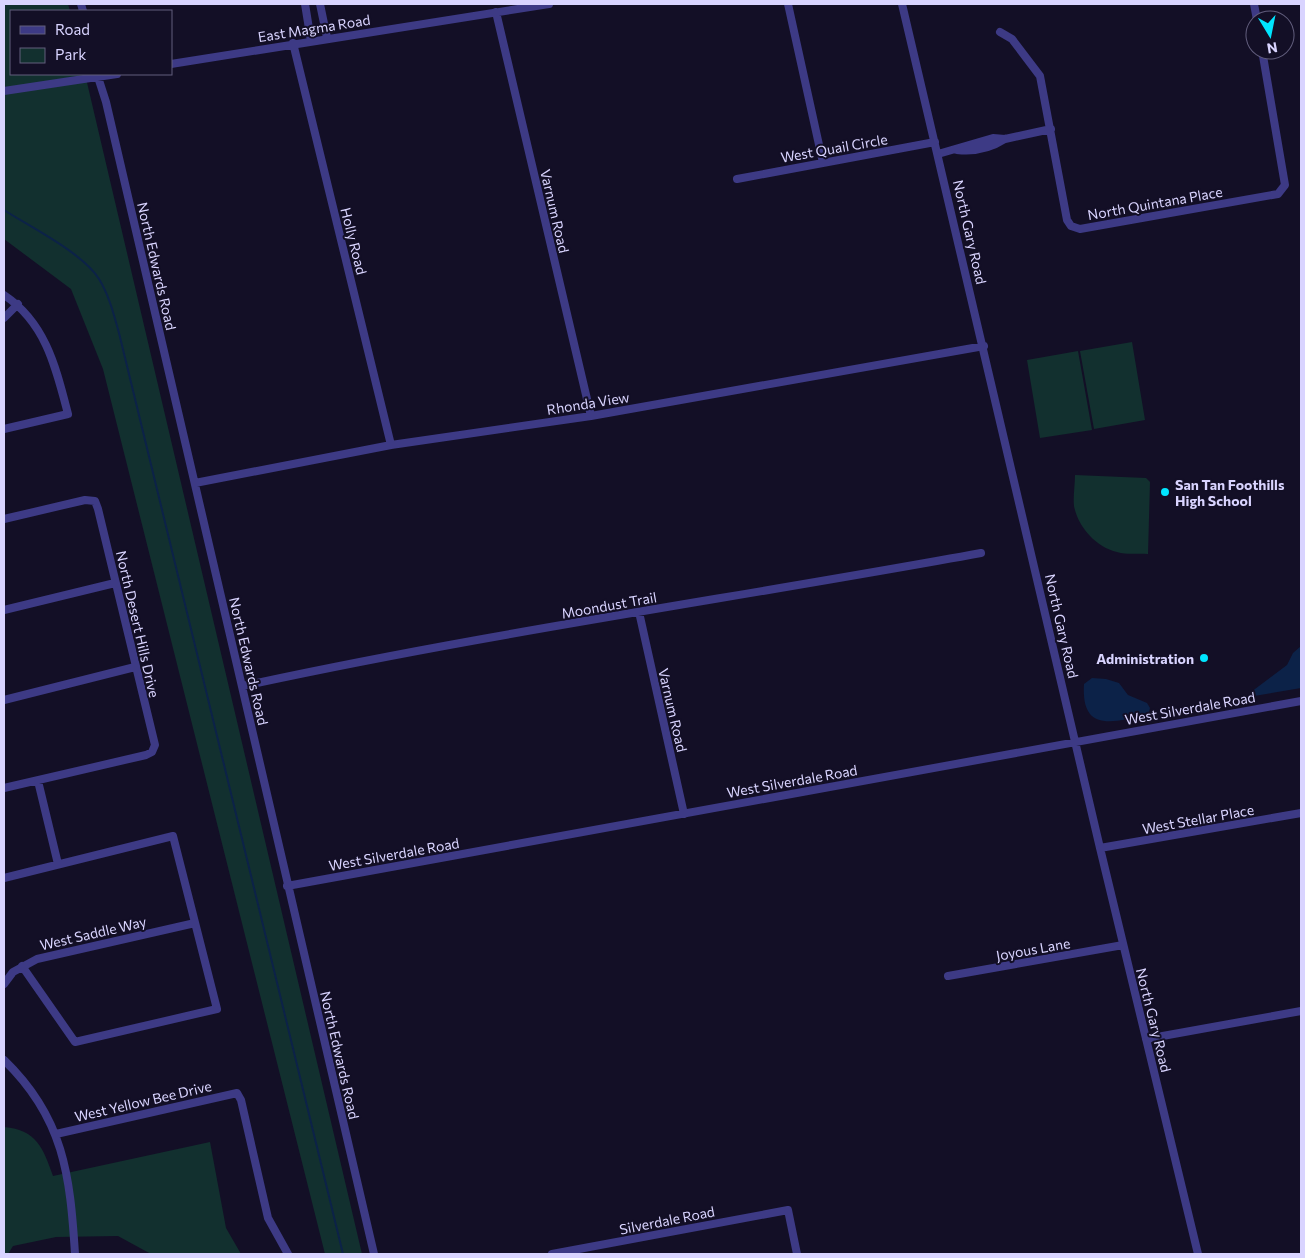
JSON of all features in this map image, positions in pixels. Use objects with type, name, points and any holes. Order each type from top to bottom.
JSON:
[{"type":"street","points":[[305,4],[311,41]]},
{"type":"street","points":[[320,4],[327,38]]},
{"type":"street","name":"East Magma Road","points":[[172,64],[496,12],[504,7],[549,4]]},
{"type":"street","points":[[788,4],[823,163]]},
{"type":"street","name":"North Gary Road","points":[[902,4],[984,346],[1100,848],[1198,1254]]},
{"type":"street","name":"Varnum Road","points":[[496,12],[590,416]]},
{"type":"street","name":"North Quintana Place","points":[[1000,32],[1012,38],[1040,76],[1067,220],[1072,226],[1080,229],[1278,194],[1285,185],[1264,60]]},
{"type":"street","name":"Holly Road","points":[[293,43],[391,445]]},
{"type":"street","points":[[4,90],[98,75]]},
{"type":"street","name":"North Edwards Road","points":[[98,75],[374,1254]]},
{"type":"street","points":[[938,154],[984,140],[1005,139],[1051,129]]},
{"type":"street","name":"West Quail Circle","points":[[737,179],[935,142]]},
{"type":"street","points":[[4,295],[18,304],[43,335],[53,358],[68,414],[4,429]]},
{"type":"street","points":[[4,318],[18,304]]},
{"type":"street","name":"Rhonda View","points":[[195,483],[391,445],[590,416],[984,346]]},
{"type":"street","name":"North Desert Hills Drive","points":[[4,519],[86,500],[94,501],[98,509],[155,746],[152,752],[38,781]]},
{"type":"street","name":"Moondust Trail","points":[[242,686],[349,663],[981,552]]},
{"type":"street","points":[[4,610],[115,583]]},
{"type":"street","name":"Varnum Road","points":[[639,612],[684,814]]},
{"type":"street","points":[[4,700],[135,667]]},
{"type":"street","name":"West Silverdale Road","points":[[287,886],[1301,701]]},
{"type":"street","points":[[4,788],[38,781],[58,864]]},
{"type":"street","name":"West Stellar Place","points":[[1100,848],[1301,813]]},
{"type":"street","points":[[4,878],[173,836],[217,1009],[75,1042],[22,966]]},
{"type":"street","name":"West Saddle Way","points":[[4,984],[22,966],[37,959],[195,922]]},
{"type":"street","name":"Joyous Lane","points":[[948,976],[1123,945]]},
{"type":"street","points":[[1146,1039],[1301,1011]]},
{"type":"street","points":[[4,1060],[28,1086],[46,1112],[56,1134],[69,1180],[75,1254]]},
{"type":"street","name":"West Yellow Bee Drive","points":[[56,1134],[237,1093],[241,1100],[268,1218],[288,1254]]},
{"type":"street","name":"Silverdale Road","points":[[552,1254],[788,1210],[798,1254]]},
{"type":"green space","points":[[4,4],[68,4],[70,10],[10,10],[10,75],[85,75],[362,1254],[325,1254],[103,369],[71,289],[4,239]]},
{"type":"green space","points":[[1132,342],[1145,420],[1094,429],[1080,351]]},
{"type":"green space","points":[[1078,351],[1092,430],[1040,438],[1027,360]]},
{"type":"green space","points":[[1075,475],[1146,478],[1150,482],[1148,554],[1117,552],[1102,546],[1089,535],[1079,521],[1074,506]]},
{"type":"green space","points":[[4,1127],[24,1132],[37,1142],[46,1157],[53,1176],[210,1142],[226,1228],[241,1254],[151,1254],[118,1236],[56,1237],[13,1246],[8,1254],[4,1254]]},
{"type":"water","points":[[1301,646],[1301,688],[1251,695],[1251,692],[1287,665],[1293,653]]},
{"type":"water","points":[[1092,678],[1106,679],[1119,683],[1128,695],[1147,703],[1150,708],[1149,712],[1116,721],[1099,720],[1088,711],[1085,704],[1084,684]]},
{"type":"waterway","points":[[4,210],[69,250],[81,260],[99,279],[111,305],[343,1254]]},
{"type":"place","name":"San Tan Foothills High School","points":[[1165,492]]},
{"type":"place","name":"Administration","points":[[1204,658]]}]
